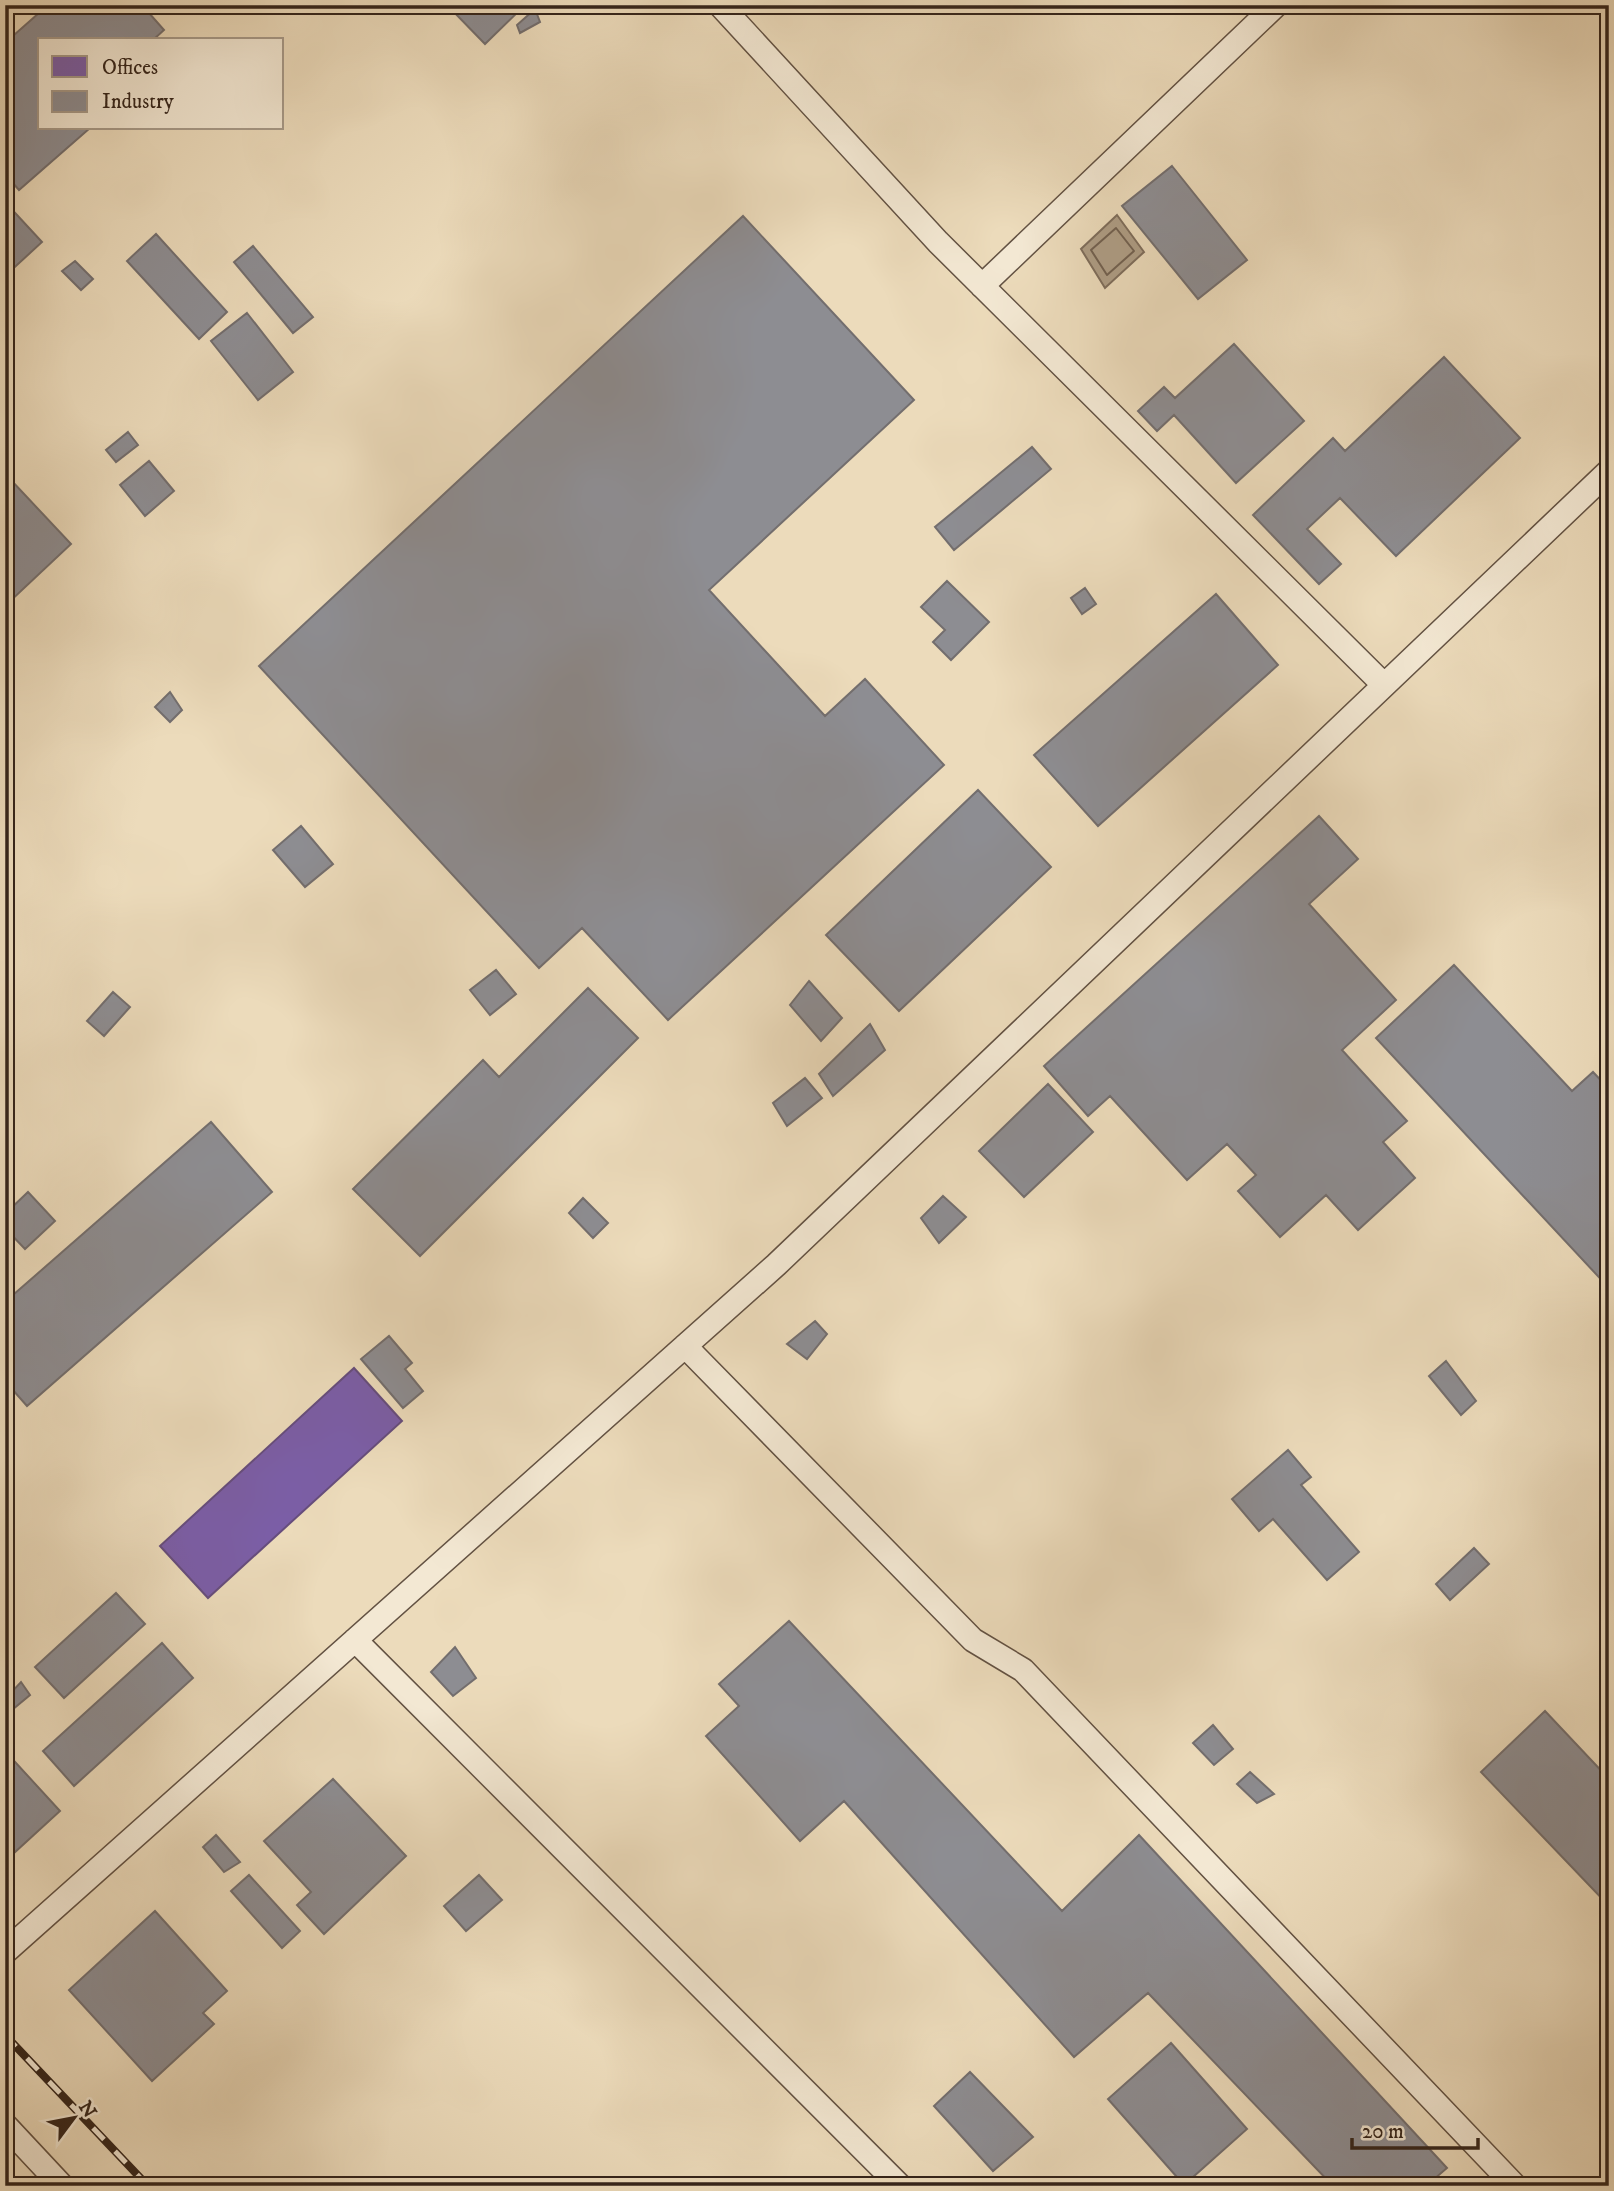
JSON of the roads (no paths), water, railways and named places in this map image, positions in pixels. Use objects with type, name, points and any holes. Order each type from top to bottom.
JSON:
[{"type":"lane","points":[[720,5],[938,243],[1384,685]]},
{"type":"lane","points":[[982,286],[1276,5]]},
{"type":"lane","points":[[5,1952],[776,1265],[1609,471]]},
{"type":"lane","points":[[685,1346],[973,1640],[1023,1670],[1515,2186]]},
{"type":"lane","points":[[355,1640],[900,2186]]},
{"type":"lane","points":[[5,2125],[62,2186]]},
{"type":"water","points":[[1117,215],[1144,252],[1105,288],[1081,249]]},
{"type":"railway","points":[[5,2035],[148,2186]]}]
